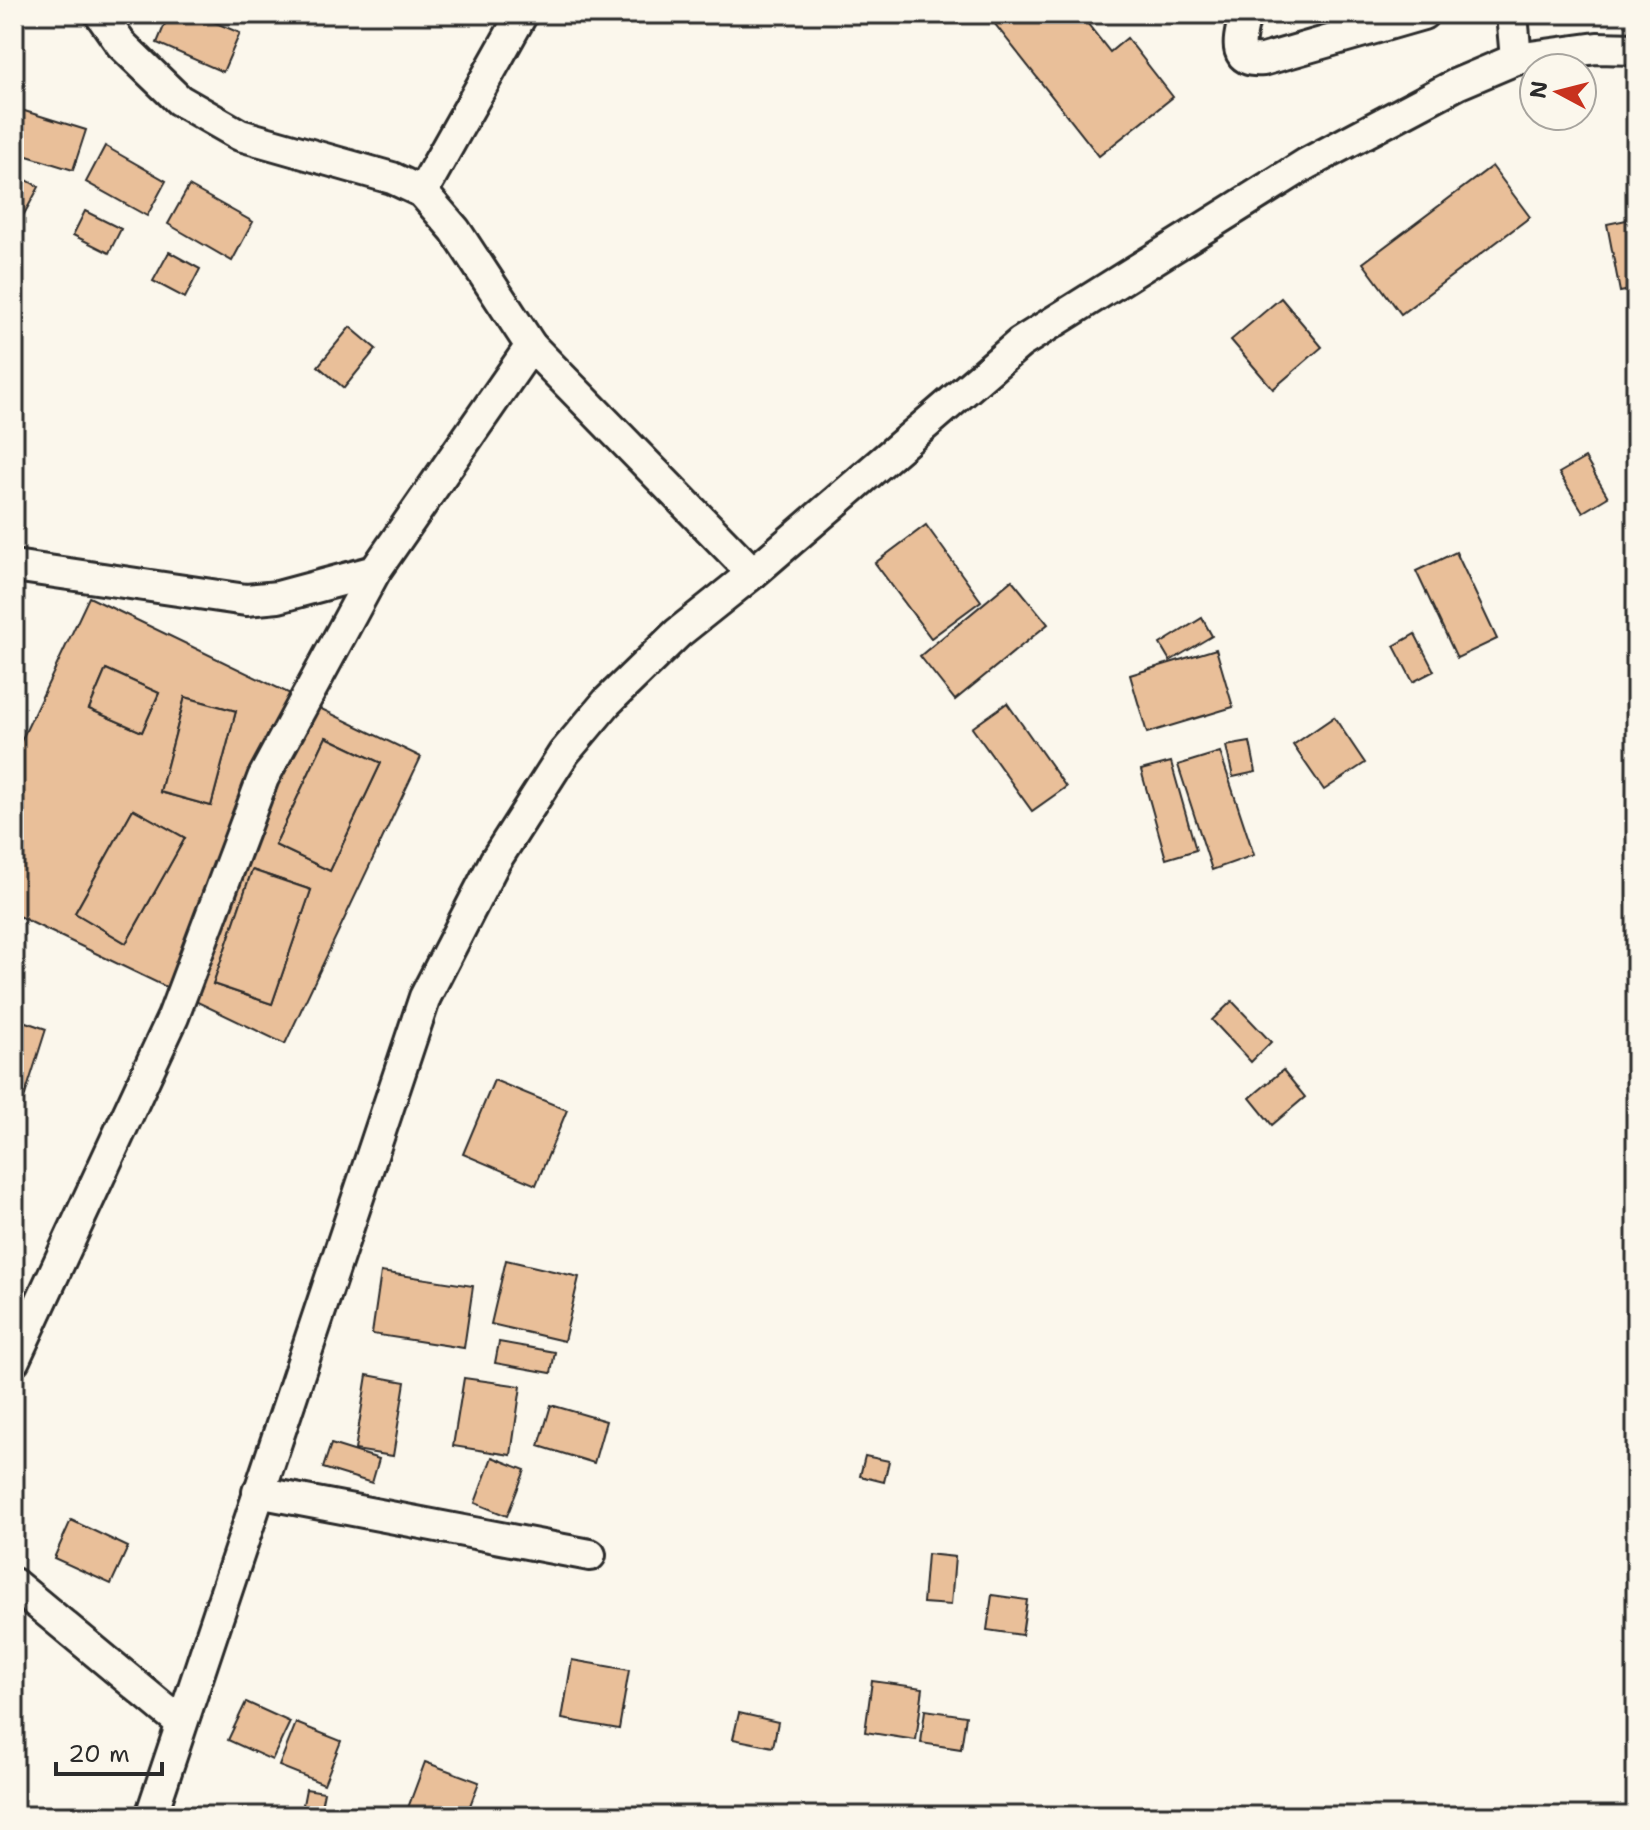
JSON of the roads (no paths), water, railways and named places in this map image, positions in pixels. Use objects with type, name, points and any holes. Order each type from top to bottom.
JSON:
[{"type":"street","points":[[100,14],[121,44],[179,100],[240,135],[392,178],[422,192],[455,230],[531,346],[753,573]]},
{"type":"street","points":[[422,192],[522,14]]},
{"type":"street","points":[[1245,14],[1238,48],[1250,61],[1263,60],[1423,14]]},
{"type":"street","points":[[1512,14],[1516,59]]},
{"type":"street","points":[[161,1812],[180,1722],[425,997],[495,861],[564,753],[607,702],[678,633],[753,573],[1020,343],[1306,164],[1457,84],[1516,59],[1597,48],[1636,49]]},
{"type":"street","points":[[14,1360],[173,1017],[263,778],[375,571],[531,346]]},
{"type":"street","points":[[14,566],[246,600],[278,597],[375,571]]},
{"type":"street","points":[[258,1492],[590,1555]]},
{"type":"street","points":[[14,1584],[180,1722]]}]
